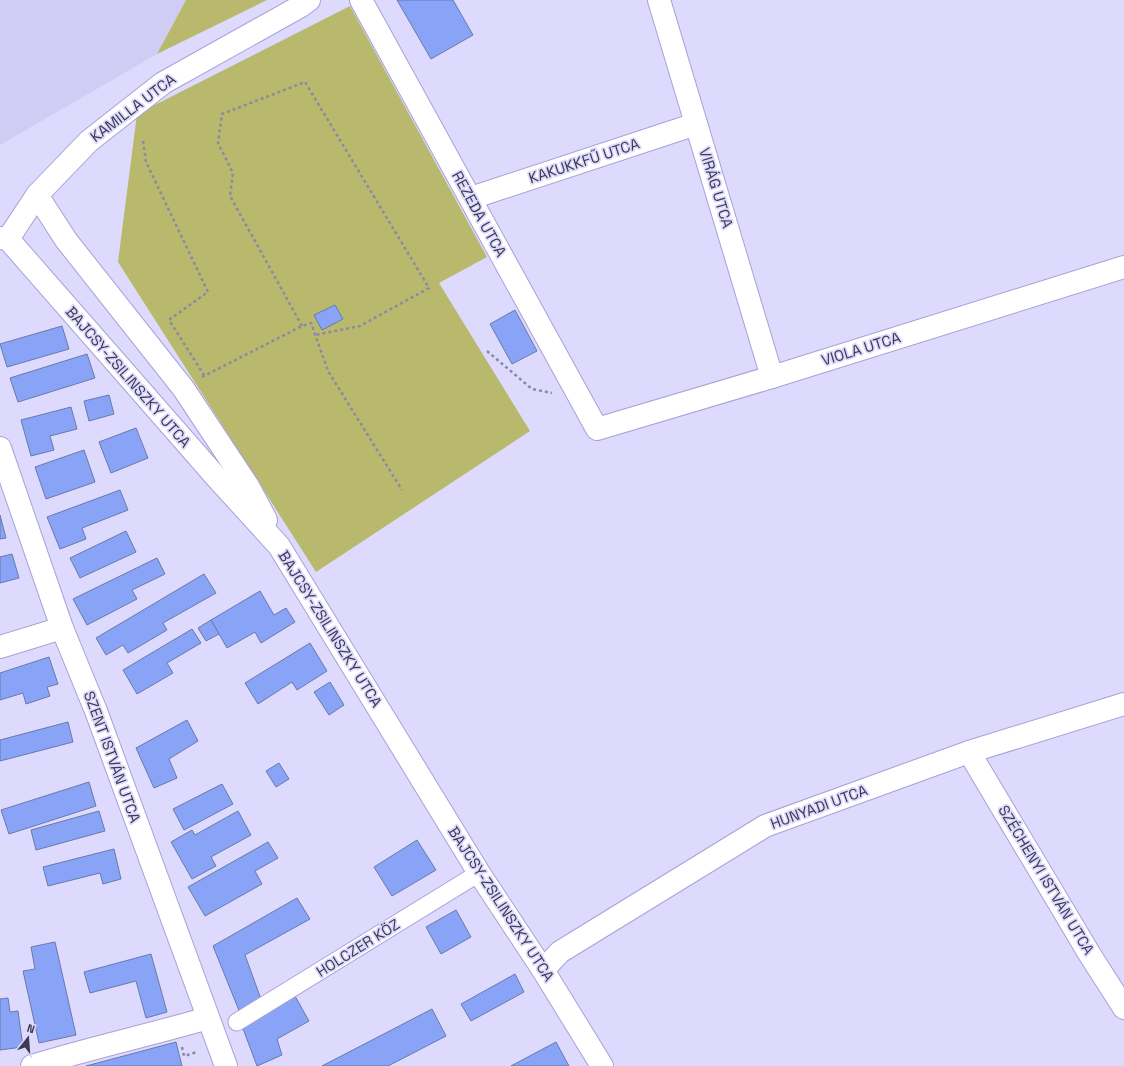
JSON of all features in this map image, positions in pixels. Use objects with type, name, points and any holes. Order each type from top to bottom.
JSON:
[{"type":"street","name":"KAMILLA UTCA","points":[[4,238],[37,195],[89,141],[163,83],[301,6],[309,0]]},
{"type":"street","name":"REZEDA UTCA","points":[[361,0],[597,429]]},
{"type":"street","name":"VIRÁG UTCA","points":[[658,0],[772,377]]},
{"type":"street","name":"KAKUKKFŰ UTCA","points":[[471,198],[696,124]]},
{"type":"street","points":[[37,195],[66,240],[183,388],[248,486],[279,546]]},
{"type":"street","name":"BAJCSY-ZSILINSZKY UTCA","points":[[4,238],[279,546],[479,873],[543,970],[602,1066]]},
{"type":"street","name":"VIOLA UTCA","points":[[597,429],[772,377],[1124,267]]},
{"type":"street","name":"SZENT ISTVÁN UTCA","points":[[0,448],[62,628],[96,711],[226,1066]]},
{"type":"street","points":[[0,647],[62,628]]},
{"type":"street","name":"HUNYADI UTCA","points":[[543,970],[560,952],[766,826],[969,752],[1124,704]]},
{"type":"street","name":"SZÉCHENYI ISTVÁN UTCA","points":[[969,752],[1090,955],[1124,1008]]},
{"type":"street","name":"HOLCZER KÖZ","points":[[237,1022],[479,873]]},
{"type":"street","points":[[32,1066],[208,1018]]},
{"type":"path","points":[[302,326],[230,196],[233,173],[218,143],[222,114],[305,82],[429,288],[360,326],[315,335]]},
{"type":"path","points":[[143,141],[146,162],[208,292],[169,320],[204,375]]},
{"type":"path","points":[[183,388],[204,375],[302,326],[311,323],[328,371],[402,490]]},
{"type":"path","points":[[487,351],[532,389],[580,399]]},
{"type":"shaded area","points":[[0,0],[186,0],[157,54],[0,145]]},
{"type":"shaded area","points":[[186,0],[267,0],[157,54]]},
{"type":"shaded area","points":[[350,6],[487,257],[439,283],[530,431],[316,572],[118,262],[137,114]]},
{"type":"building","points":[[397,0],[453,0],[473,35],[431,59]]},
{"type":"building","points":[[335,305],[343,319],[322,330],[314,315]]},
{"type":"building","points":[[515,310],[537,351],[512,364],[490,324]]},
{"type":"building","points":[[62,326],[69,349],[7,367],[0,344]]},
{"type":"building","points":[[87,354],[95,378],[18,402],[10,378]]},
{"type":"building","points":[[109,395],[114,414],[89,421],[84,401]]},
{"type":"building","points":[[71,407],[77,429],[50,436],[54,450],[31,456],[21,420]]},
{"type":"building","points":[[136,428],[148,458],[111,473],[99,442]]},
{"type":"building","points":[[84,450],[95,482],[46,499],[35,467]]},
{"type":"building","points":[[120,490],[128,510],[82,528],[86,539],[60,549],[47,517]]},
{"type":"building","points":[[0,515],[6,538],[0,539]]},
{"type":"building","points":[[126,531],[136,552],[80,578],[70,558]]},
{"type":"building","points":[[12,554],[19,578],[0,583],[0,557]]},
{"type":"building","points":[[157,558],[165,574],[132,590],[137,599],[87,625],[73,599]]},
{"type":"building","points":[[204,574],[216,593],[163,623],[167,630],[128,653],[123,645],[106,655],[96,638]]},
{"type":"building","points":[[260,591],[274,615],[286,608],[295,622],[261,643],[255,632],[227,648],[211,620]]},
{"type":"building","points":[[211,620],[219,634],[206,641],[198,628]]},
{"type":"building","points":[[192,629],[201,643],[167,663],[173,673],[137,694],[123,670]]},
{"type":"building","points":[[310,643],[327,671],[297,690],[292,682],[258,704],[245,683]]},
{"type":"building","points":[[49,657],[58,684],[47,687],[50,696],[26,704],[23,693],[0,700],[0,673]]},
{"type":"building","points":[[330,682],[344,705],[329,715],[314,692]]},
{"type":"building","points":[[187,720],[198,741],[169,759],[177,778],[154,788],[136,748]]},
{"type":"building","points":[[68,722],[73,742],[0,761],[0,740]]},
{"type":"building","points":[[279,763],[289,779],[276,787],[266,771]]},
{"type":"building","points":[[89,782],[96,806],[9,834],[1,810]]},
{"type":"building","points":[[222,784],[233,804],[184,830],[173,809]]},
{"type":"building","points":[[99,811],[105,831],[36,850],[31,830]]},
{"type":"building","points":[[238,811],[251,835],[211,857],[216,866],[192,879],[171,842],[192,830],[195,835]]},
{"type":"building","points":[[417,840],[436,870],[392,896],[374,867]]},
{"type":"building","points":[[268,842],[278,858],[255,871],[262,884],[205,916],[188,887]]},
{"type":"building","points":[[114,849],[121,879],[103,884],[100,873],[48,886],[43,867]]},
{"type":"building","points":[[297,898],[310,919],[245,955],[262,1002],[240,1013],[213,946]]},
{"type":"building","points":[[456,910],[471,937],[441,954],[426,927]]},
{"type":"building","points":[[55,942],[76,1035],[39,1043],[23,971],[35,969],[31,947]]},
{"type":"building","points":[[151,954],[167,1012],[146,1018],[136,981],[90,993],[84,972]]},
{"type":"building","points":[[515,974],[524,992],[471,1021],[461,1004]]},
{"type":"building","points":[[295,996],[309,1021],[277,1039],[282,1055],[257,1066],[242,1026]]},
{"type":"building","points":[[8,998],[10,1012],[18,1011],[23,1047],[0,1050],[0,999]]},
{"type":"building","points":[[432,1009],[446,1036],[388,1066],[322,1066]]},
{"type":"building","points":[[176,1042],[182,1066],[86,1066]]},
{"type":"building","points":[[556,1042],[569,1066],[511,1066]]}]
